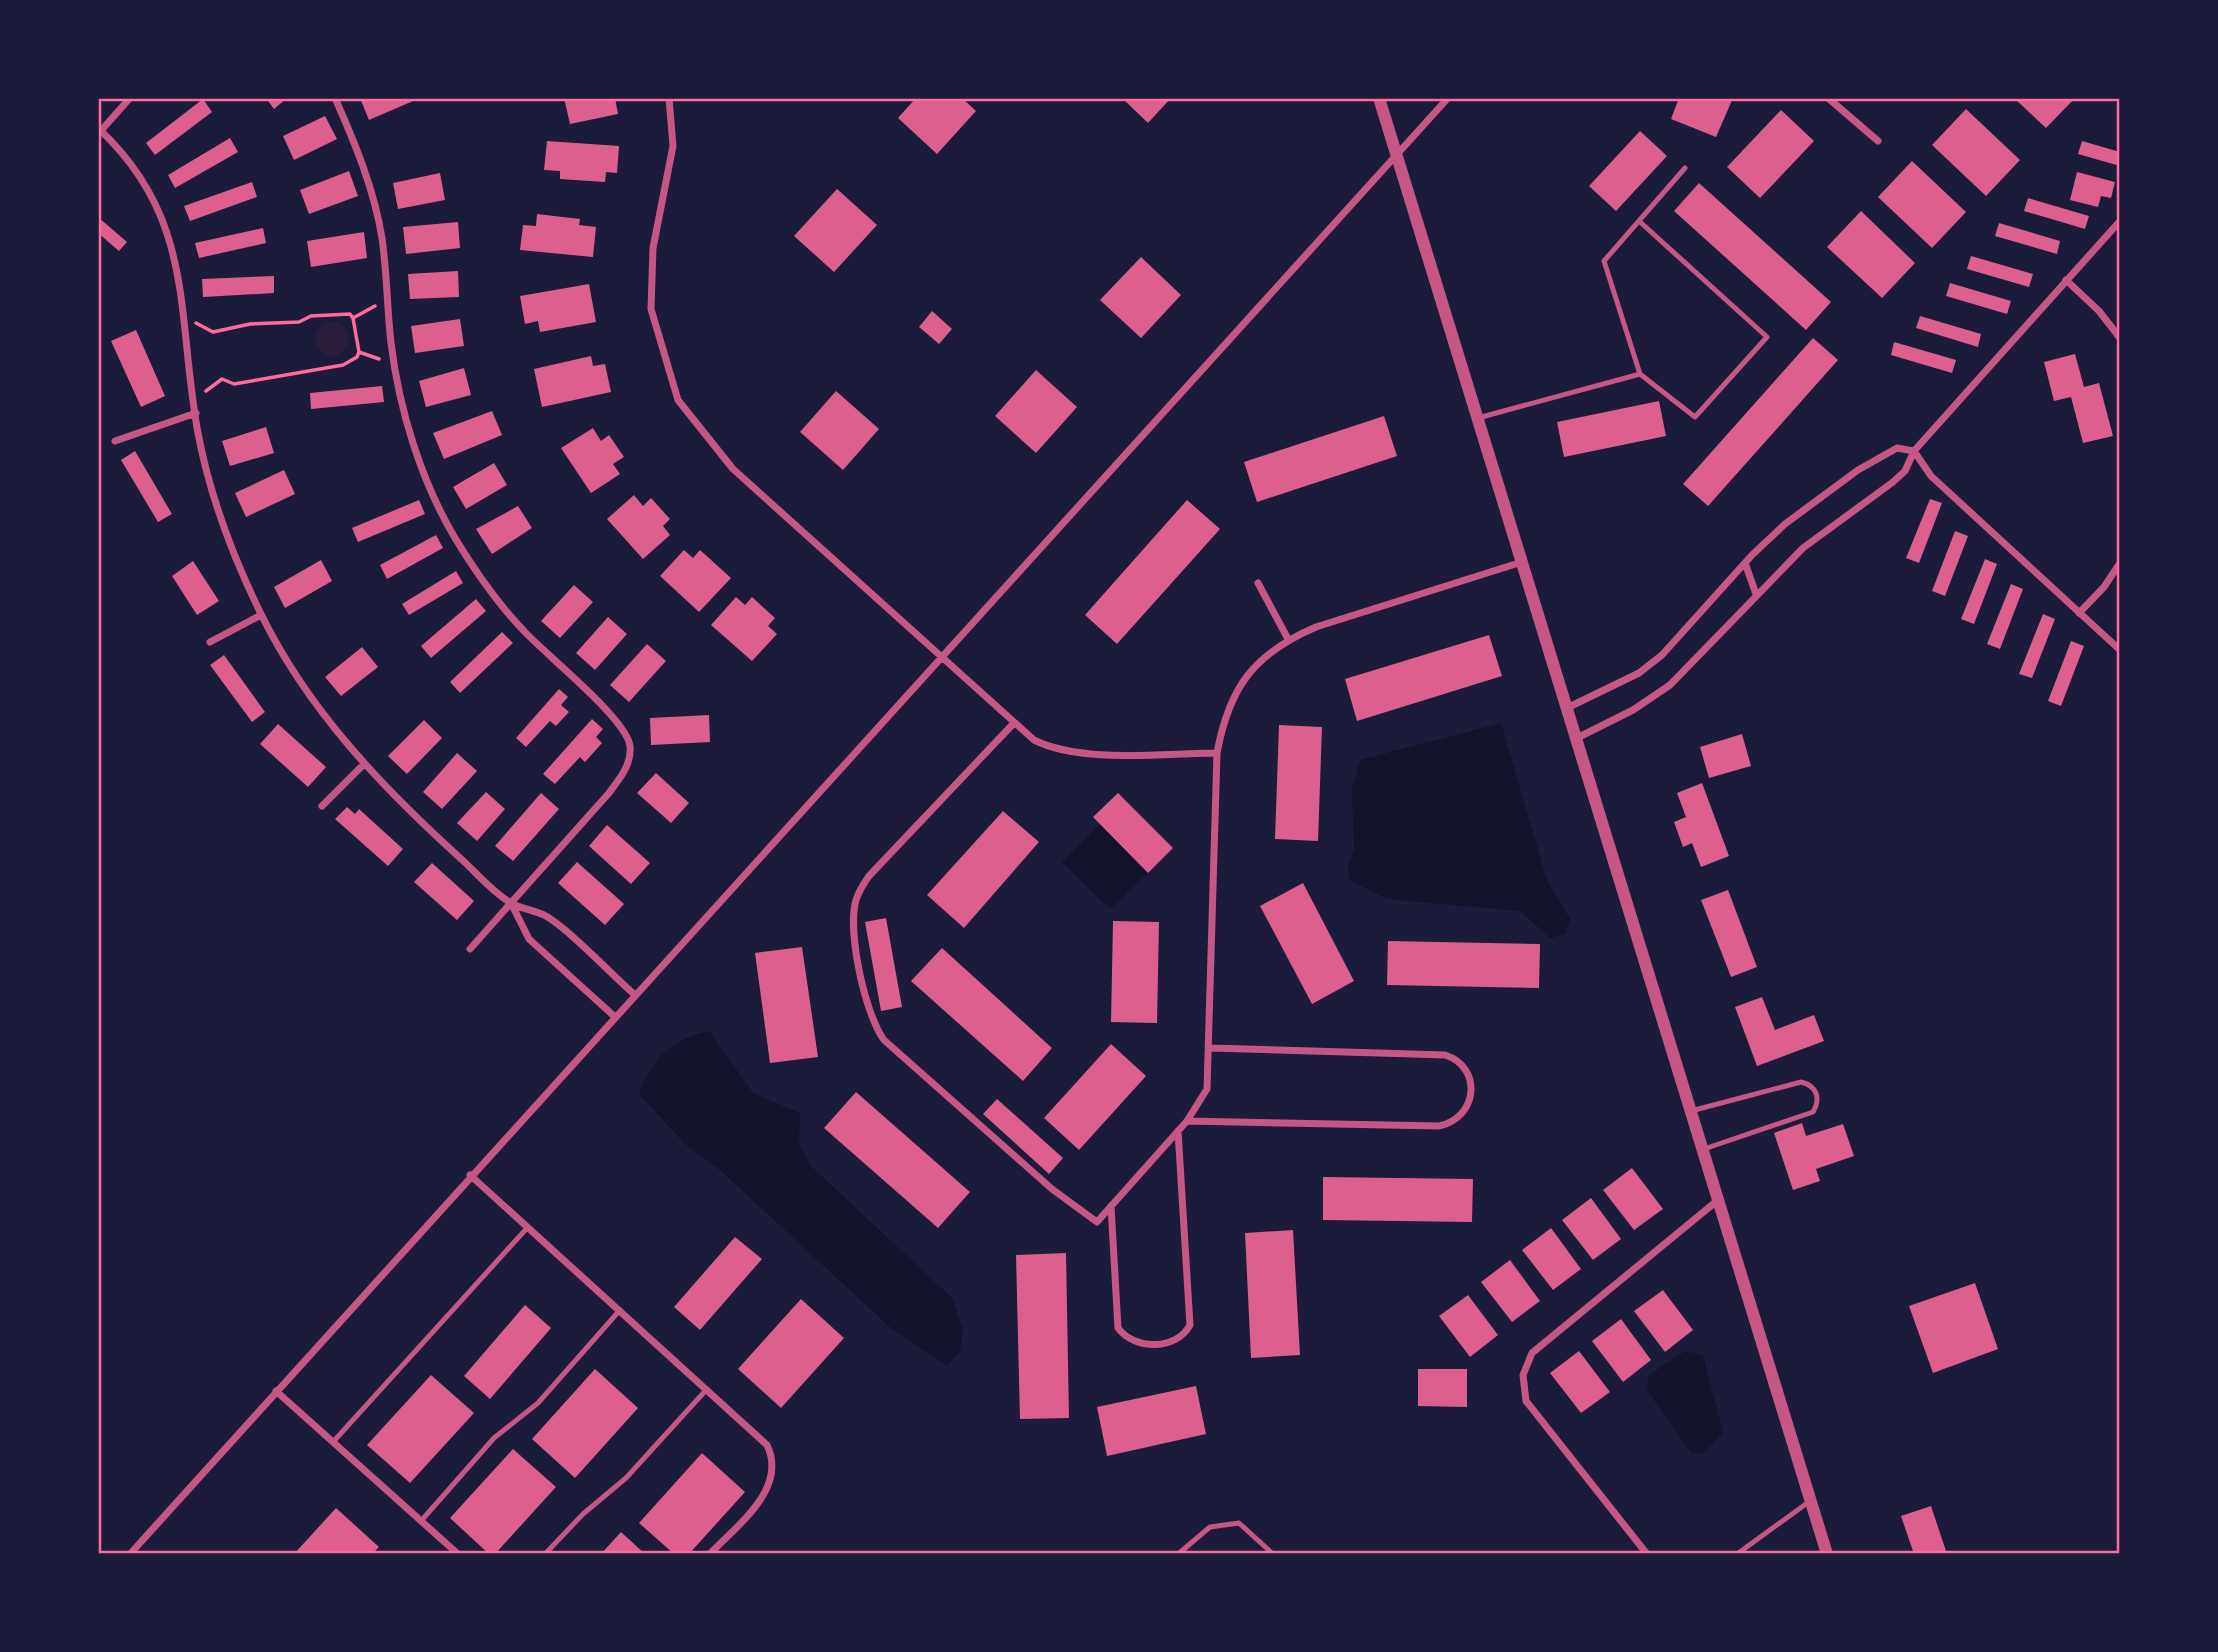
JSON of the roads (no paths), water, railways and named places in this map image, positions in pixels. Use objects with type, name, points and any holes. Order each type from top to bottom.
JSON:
[{"type":"street","points":[[130,98],[99,131],[131,164],[160,209],[178,270],[195,413],[211,491],[231,548],[261,615],[292,669],[364,764],[416,818],[511,903],[548,917],[634,994]]},
{"type":"street","points":[[335,98],[359,151],[372,194],[382,238],[394,365],[414,442],[434,498],[454,537],[486,586],[524,631],[617,721],[631,745],[626,768],[609,793],[470,949]]},
{"type":"street","points":[[669,98],[673,146],[653,248],[649,294],[658,339],[678,400],[733,469],[1013,724],[1034,740],[1063,752],[1216,753]]},
{"type":"street","points":[[1379,98],[1827,1554]]},
{"type":"street","points":[[130,1554],[1396,152],[1448,98]]},
{"type":"street","points":[[1828,98],[1878,141]]},
{"type":"street","points":[[1577,738],[1633,710],[1670,685],[1803,548],[1905,471],[1914,451],[2120,221]]},
{"type":"street","points":[[2066,280],[2099,311],[2120,338]]},
{"type":"street","points":[[115,441],[195,413]]},
{"type":"street","points":[[1567,708],[1639,673],[1662,655],[1745,563],[1786,524],[1857,470],[1896,448],[1914,451],[1931,476],[2120,650]]},
{"type":"street","points":[[1013,724],[869,876],[856,900],[856,943],[870,1016],[884,1040],[1052,1189],[1097,1222],[1187,1121],[1207,1089],[1216,753],[1224,718],[1236,691],[1264,656],[1288,639],[1316,627],[1522,562]]},
{"type":"street","points":[[1745,563],[1756,594]]},
{"type":"street","points":[[2079,612],[2104,587],[2120,563]]},
{"type":"street","points":[[1258,583],[1288,639]]},
{"type":"street","points":[[210,642],[261,615]]},
{"type":"street","points":[[322,806],[364,764]]},
{"type":"street","points":[[511,903],[528,939],[614,1016]]},
{"type":"street","points":[[1187,1121],[1439,1126],[1454,1123],[1464,1114],[1469,1101],[1468,1071],[1459,1060],[1445,1055],[1210,1048]]},
{"type":"street","points":[[1111,1206],[1118,1328],[1127,1339],[1141,1343],[1170,1343],[1184,1337],[1190,1325],[1178,1131]]},
{"type":"street","points":[[470,1175],[767,1445],[772,1457],[773,1471],[769,1487],[757,1504],[710,1554]]},
{"type":"street","points":[[1647,1554],[1526,1401],[1523,1375],[1532,1353],[1718,1200]]},
{"type":"street","points":[[276,1391],[458,1554]]},
{"type":"lane","points":[[1639,221],[1767,337],[1695,417],[1640,374],[1605,261],[1639,221],[1685,168]]},
{"type":"lane","points":[[1478,418],[1640,374]]},
{"type":"lane","points":[[1691,1111],[1801,1083],[1810,1084],[1817,1093],[1818,1103],[1813,1112],[1703,1150]]},
{"type":"lane","points":[[333,1442],[528,1227]]},
{"type":"lane","points":[[421,1521],[494,1438],[538,1403],[620,1310]]},
{"type":"lane","points":[[545,1554],[583,1514],[626,1479],[707,1389]]},
{"type":"lane","points":[[1737,1554],[1810,1500]]},
{"type":"lane","points":[[1178,1554],[1210,1527],[1239,1523],[1273,1554]]}]
